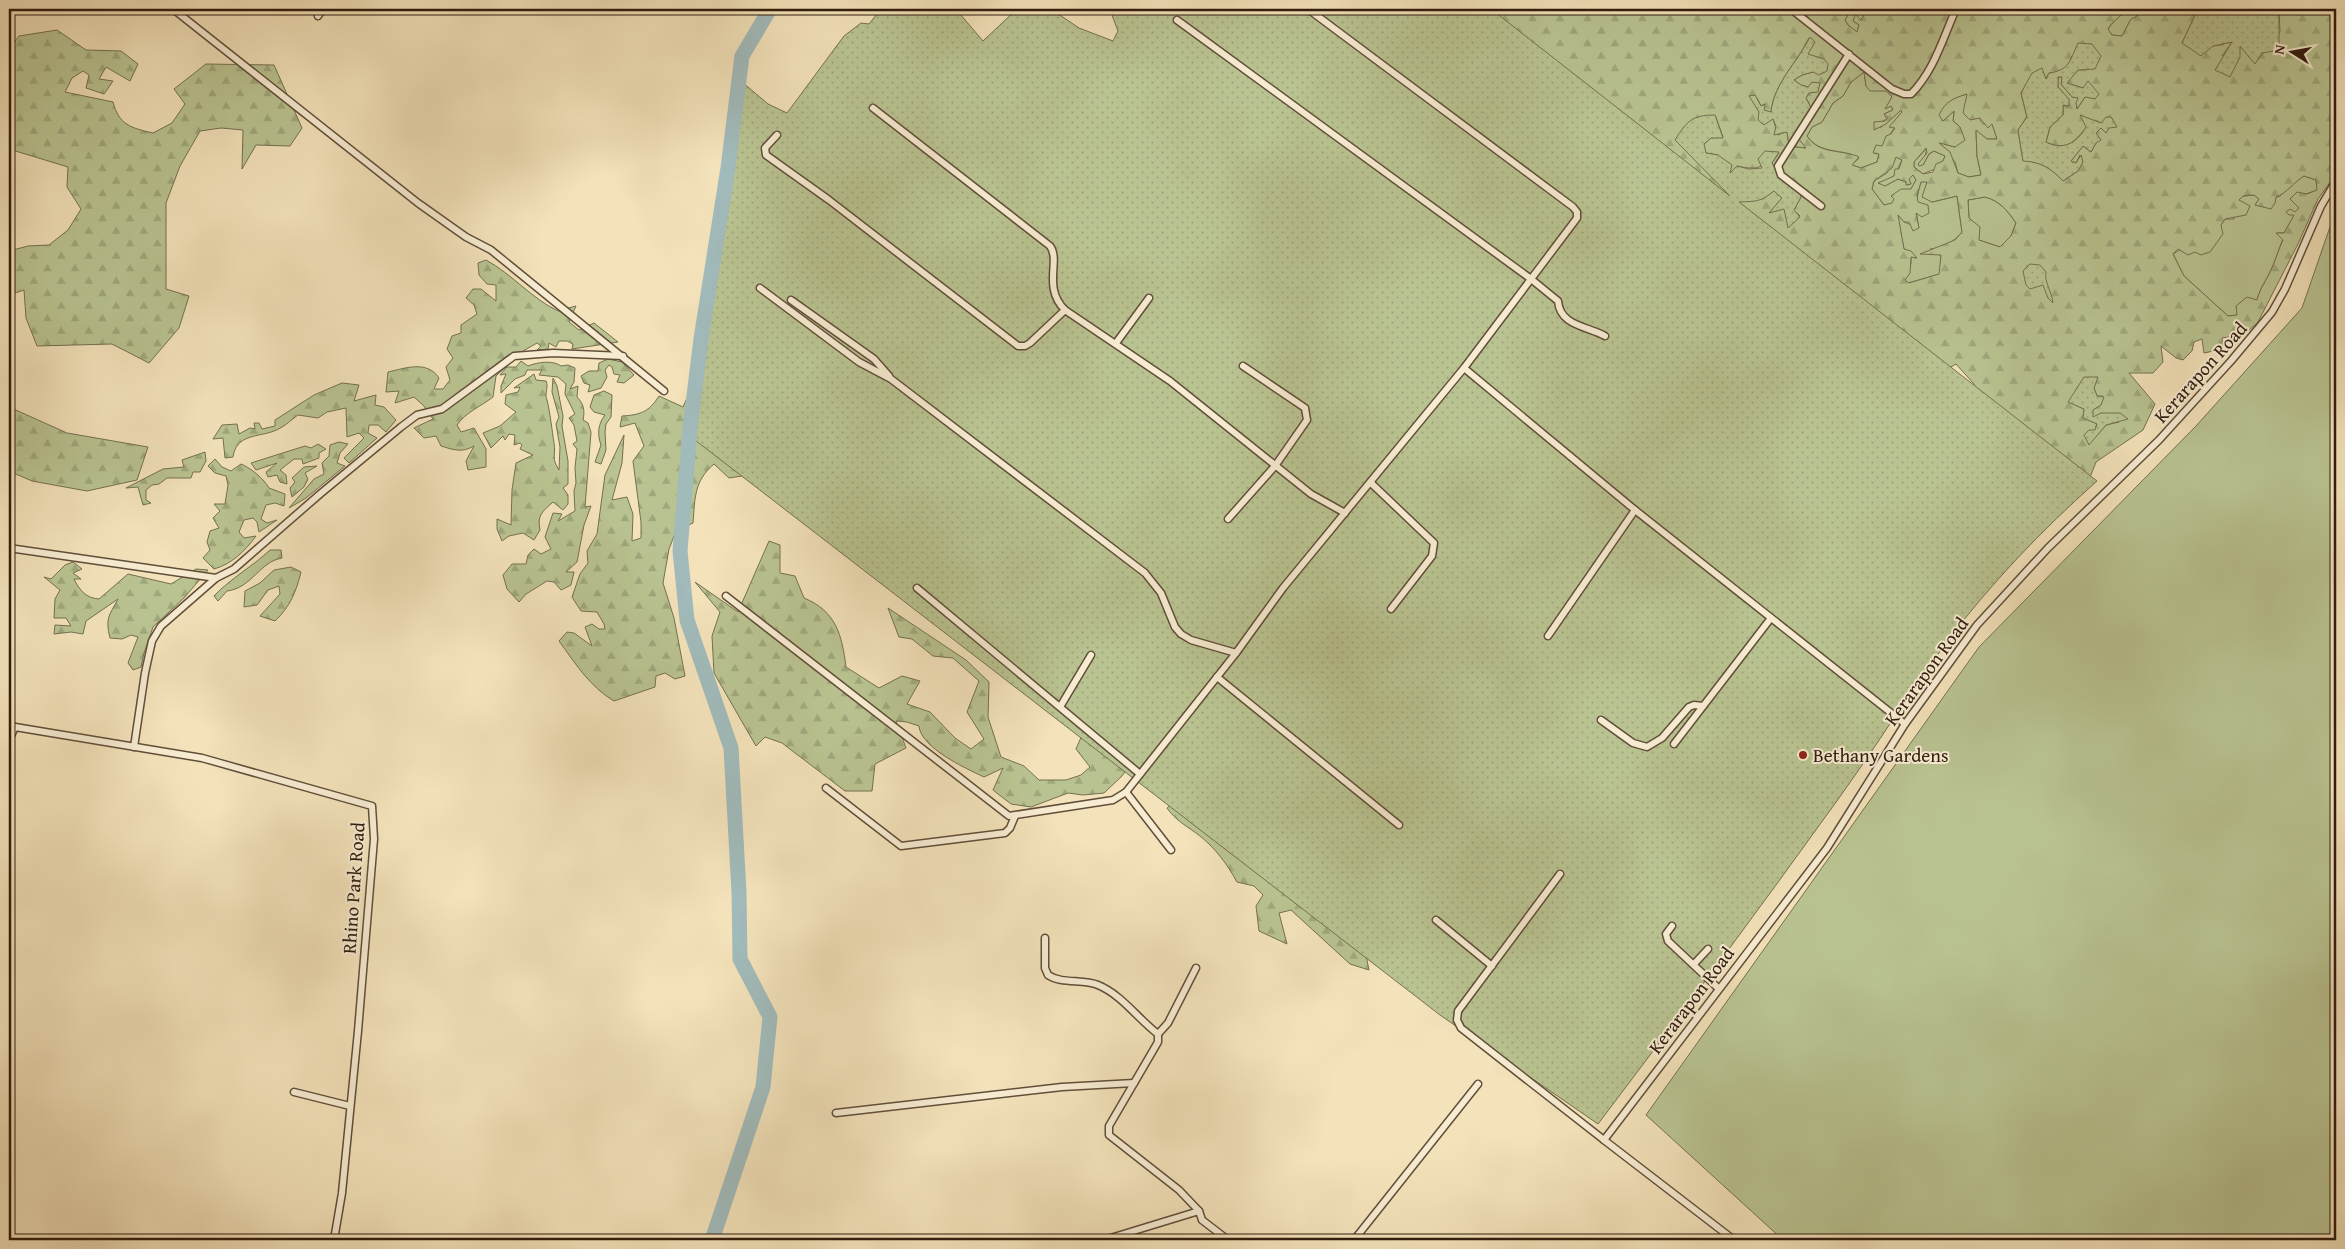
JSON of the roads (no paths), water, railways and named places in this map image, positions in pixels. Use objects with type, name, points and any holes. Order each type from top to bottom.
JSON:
[{"type":"street","points":[[174,9],[418,202],[466,237],[491,250],[624,356],[664,391]]},
{"type":"street","points":[[318,16],[323,9]]},
{"type":"street","points":[[726,596],[1009,816],[1114,800],[1126,792],[1236,653],[1283,588],[1464,368],[1574,225],[1577,212],[1311,9]]},
{"type":"street","points":[[1791,9],[1892,88],[1904,94],[1911,94],[1922,83],[1930,70],[1956,9]]},
{"type":"street","points":[[1177,20],[1531,279],[1558,301],[1560,312],[1573,324],[1589,327],[1605,336]]},
{"type":"street","points":[[1821,206],[1782,175],[1778,166],[1849,54]]},
{"type":"street","points":[[873,108],[1050,246],[1053,251],[1053,286],[1059,304],[1065,310],[1170,381],[1311,494],[1345,513]]},
{"type":"street","points":[[777,135],[765,148],[766,155],[829,200],[1018,346],[1025,346],[1030,343],[1065,310]]},
{"type":"street","name":"Kerarapon Road","points":[[1604,1140],[1718,988],[1827,848],[1905,724],[1977,625],[2002,595],[2048,548],[2159,440],[2231,361],[2272,312],[2285,289],[2320,206],[2336,181]]},
{"type":"street","points":[[760,288],[842,350],[891,379],[1146,573],[1161,593],[1175,627],[1181,634],[1191,640],[1236,653]]},
{"type":"street","points":[[1116,343],[1149,298]]},
{"type":"street","points":[[791,300],[874,359],[891,379]]},
{"type":"street","points":[[134,747],[152,641],[161,626],[216,578],[234,569],[320,494],[406,423],[418,415],[442,409],[514,356],[553,353],[624,356]]},
{"type":"street","points":[[1228,519],[1275,466],[1305,425],[1305,408],[1243,366]]},
{"type":"street","points":[[1464,368],[1635,510],[1905,724]]},
{"type":"street","points":[[1370,483],[1434,543],[1432,556],[1391,609]]},
{"type":"street","points":[[1548,636],[1635,510]]},
{"type":"street","points":[[9,548],[216,578]]},
{"type":"street","points":[[917,588],[1140,774]]},
{"type":"street","points":[[1674,744],[1771,618]]},
{"type":"street","points":[[1060,707],[1091,655]]},
{"type":"street","points":[[1217,677],[1398,825]]},
{"type":"street","points":[[1601,720],[1628,740],[1647,747],[1662,738],[1689,707],[1694,705],[1703,706]]},
{"type":"street","points":[[9,740],[12,726]]},
{"type":"street","name":"Rhino Park Road","points":[[12,726],[202,758],[372,806],[374,839],[342,1193],[334,1240]]},
{"type":"street","points":[[826,788],[901,846],[1005,833],[1010,828],[1015,816]]},
{"type":"street","points":[[1126,792],[1171,850]]},
{"type":"street","points":[[1560,874],[1458,1011],[1457,1020],[1461,1028],[1734,1240]]},
{"type":"street","points":[[1436,920],[1492,966]]},
{"type":"street","points":[[1672,926],[1666,938],[1718,988]]},
{"type":"street","points":[[1045,938],[1045,968],[1048,975],[1056,978],[1091,982],[1104,988],[1115,995],[1158,1034]]},
{"type":"street","points":[[1694,964],[1708,949]]},
{"type":"street","points":[[1196,968],[1168,1023],[1158,1034],[1158,1042],[1109,1126],[1110,1137],[1137,1155],[1179,1190],[1199,1211],[1202,1220],[1228,1240]]},
{"type":"street","points":[[836,1113],[1068,1086],[1134,1083]]},
{"type":"street","points":[[1354,1240],[1478,1084]]},
{"type":"street","points":[[294,1092],[350,1106]]},
{"type":"street","points":[[1104,1240],[1199,1211]]},
{"type":"waterway","points":[[712,1240],[763,1087],[770,1017],[740,959],[739,892],[731,748],[687,620],[680,551],[690,428],[701,339],[728,168],[742,56],[770,9]]},
{"type":"place","name":"Bethany Gardens","points":[[1803,755]]}]
